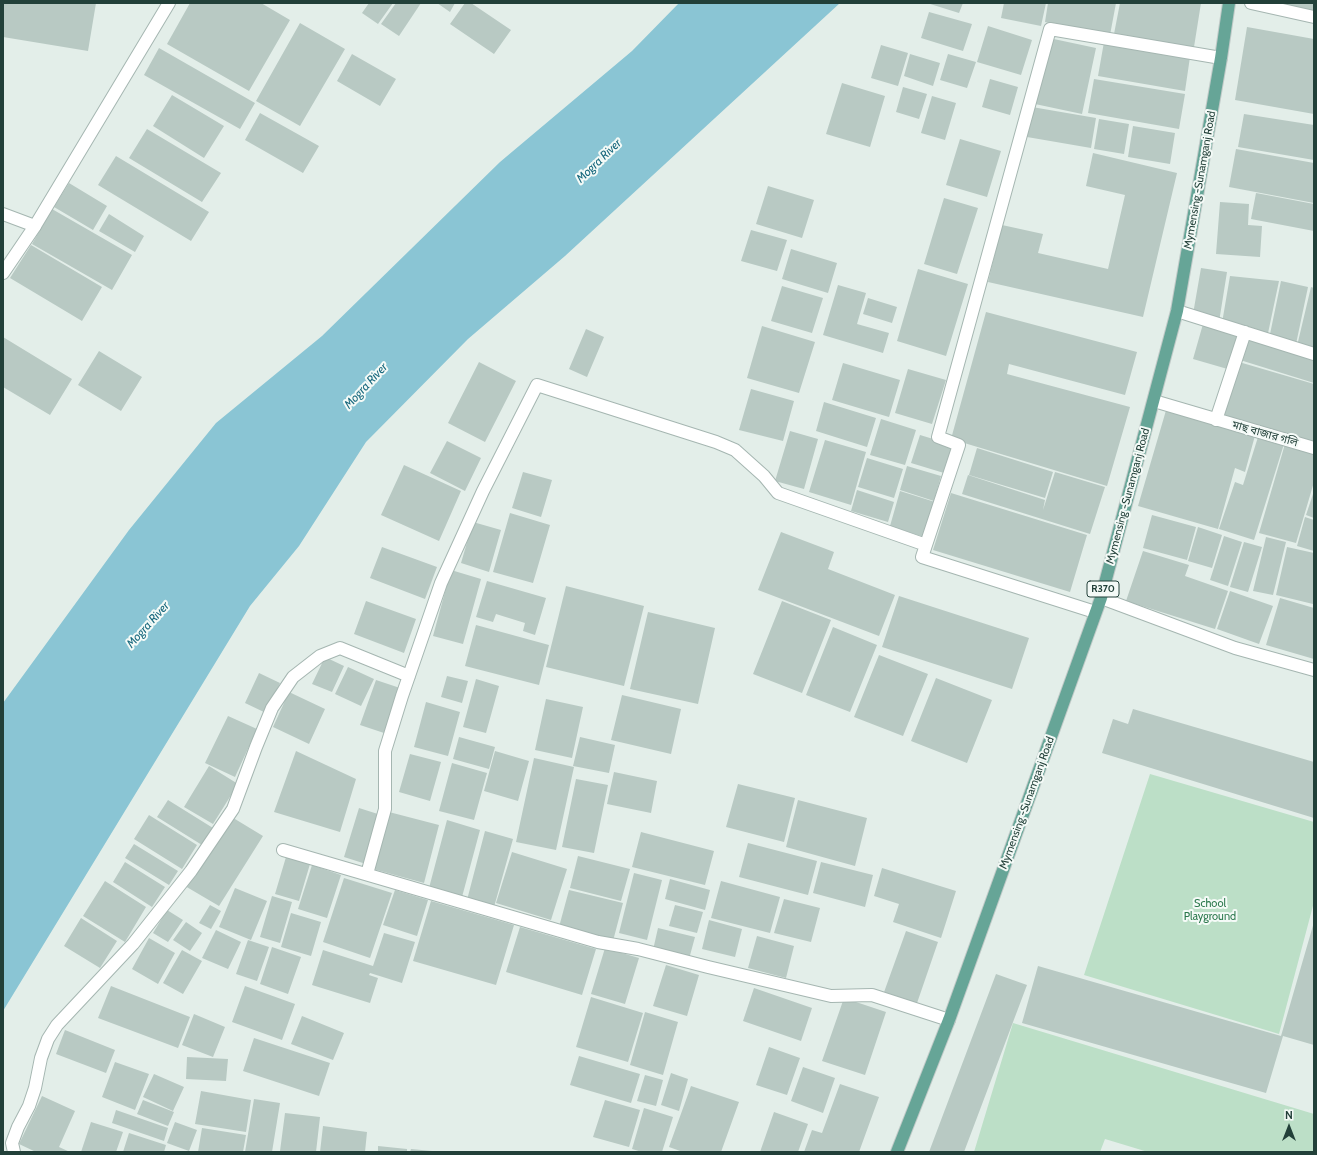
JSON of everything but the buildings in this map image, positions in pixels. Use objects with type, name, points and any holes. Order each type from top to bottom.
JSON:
[{"type":"main road","name":"Mymensing -Sunamganj Road","points":[[897,1152],[949,1020],[1101,598],[1177,311],[1221,58],[1229,3]]},
{"type":"street","points":[[3,273],[35,226],[169,3]]},
{"type":"street","points":[[1251,3],[1314,17]]},
{"type":"street","points":[[1095,612],[922,557],[959,445],[938,437],[1050,29],[1221,58]]},
{"type":"street","points":[[3,214],[35,226]]},
{"type":"street","points":[[1177,311],[1314,354]]},
{"type":"street","points":[[1216,420],[1245,332]]},
{"type":"street","points":[[367,874],[385,810],[385,751],[408,676],[441,582],[483,491],[537,385],[716,442],[735,450],[764,476],[778,493],[926,545]]},
{"type":"street","name":"মাছ বাজার গলি","points":[[1154,401],[1314,448]]},
{"type":"street","points":[[1101,598],[1235,648],[1314,670]]},
{"type":"street","points":[[14,1152],[12,1143],[35,1088],[41,1058],[48,1039],[57,1026],[133,944],[191,871],[233,809],[272,708],[293,677],[320,656],[340,648],[408,676]]},
{"type":"street","points":[[283,850],[598,942],[638,948],[708,967],[831,996],[872,995],[949,1020]]},
{"type":"street","points":[[3,1144],[14,1152]]},
{"type":"green space","name":"School Playground","points":[[1150,774],[1314,822],[1314,902],[1279,1034],[1084,975]]},
{"type":"green space","points":[[1013,1023],[1314,1114],[1314,1152],[1148,1152],[1105,1139],[1100,1152],[974,1152]]},
{"type":"water","name":"Mogra River","points":[[679,3],[840,3],[565,256],[468,339],[366,442],[299,546],[250,606],[3,1011],[3,703],[129,530],[216,423],[322,336],[500,162],[632,51]]}]
